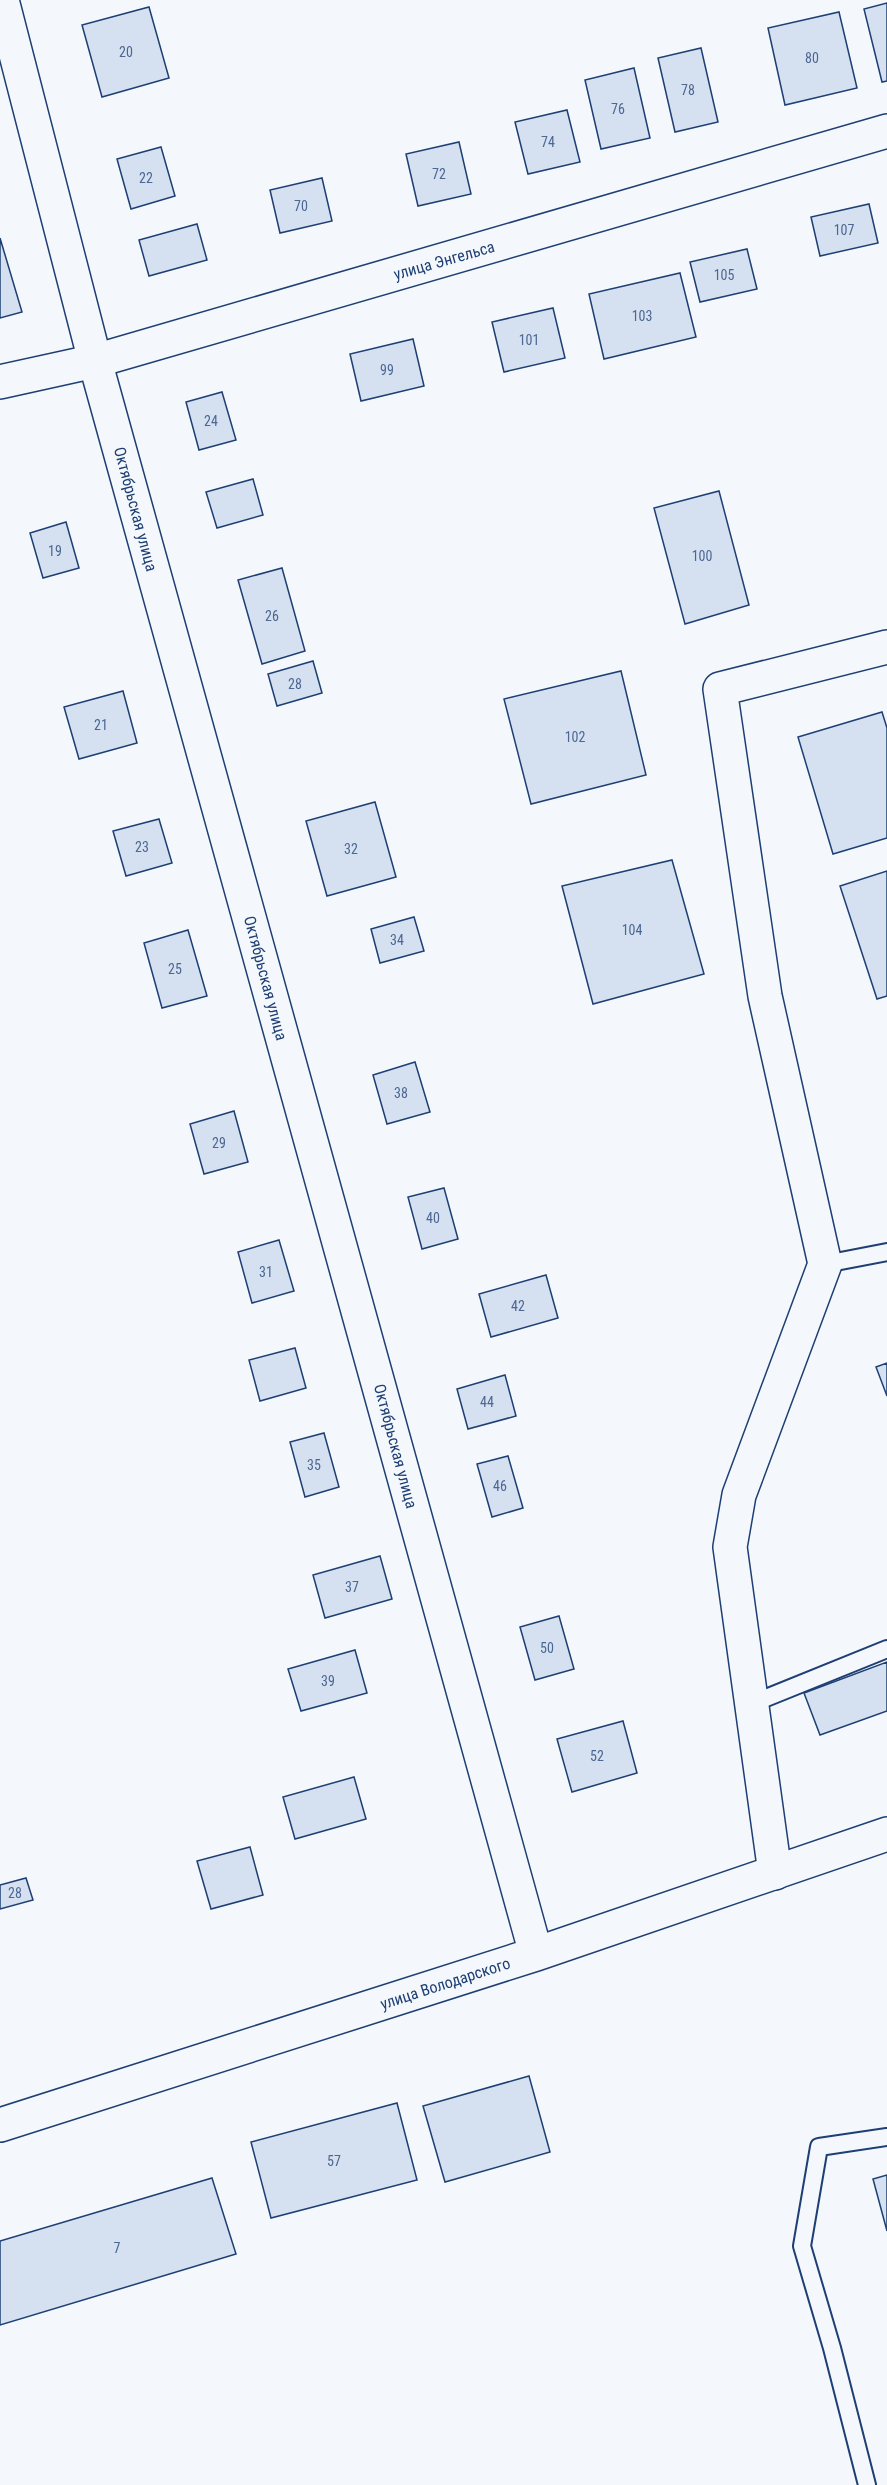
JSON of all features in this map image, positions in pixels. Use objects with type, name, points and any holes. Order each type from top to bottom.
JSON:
[{"type":"street","name":"Октябрьская улица","points":[[2,0],[95,361],[536,1954]]},
{"type":"street","name":"улица Энгельса","points":[[0,382],[95,361],[887,132]]},
{"type":"street","points":[[775,1873],[730,1547],[739,1495],[825,1264],[765,996],[720,689],[887,646]]},
{"type":"street","name":"улица Володарского","points":[[0,2125],[536,1954],[887,1834]]},
{"type":"lane","points":[[825,1264],[887,1252]]},
{"type":"lane","points":[[751,1704],[887,1649]]},
{"type":"lane","points":[[867,2485],[802,2246],[819,2147],[887,2137]]},
{"type":"building","points":[[887,3],[887,81],[882,82],[864,9]]},
{"type":"building","points":[[149,7],[169,78],[102,97],[82,25]]},
{"type":"building","points":[[839,12],[857,88],[785,105],[768,28]]},
{"type":"building","points":[[701,48],[718,122],[675,132],[658,58]]},
{"type":"building","points":[[634,68],[650,138],[601,149],[585,80]]},
{"type":"building","points":[[567,110],[580,162],[528,174],[515,122]]},
{"type":"building","points":[[459,142],[471,194],[418,206],[406,154]]},
{"type":"building","points":[[161,147],[175,196],[131,209],[117,159]]},
{"type":"building","points":[[322,178],[332,221],[280,233],[270,190]]},
{"type":"building","points":[[869,204],[878,243],[820,256],[811,217]]},
{"type":"building","points":[[197,224],[207,260],[149,276],[139,240]]},
{"type":"building","points":[[0,238],[22,312],[0,318]]},
{"type":"building","points":[[747,249],[757,289],[700,302],[690,262]]},
{"type":"building","points":[[680,273],[696,337],[604,359],[589,294]]},
{"type":"building","points":[[553,308],[565,358],[504,372],[492,322]]},
{"type":"building","points":[[413,339],[424,386],[361,401],[350,354]]},
{"type":"building","points":[[222,392],[236,440],[199,450],[186,402]]},
{"type":"building","points":[[253,479],[263,515],[217,528],[206,492]]},
{"type":"building","points":[[719,491],[749,605],[685,624],[654,508]]},
{"type":"building","points":[[66,522],[79,568],[43,578],[30,533]]},
{"type":"building","points":[[282,568],[305,651],[262,664],[238,580]]},
{"type":"building","points":[[313,661],[322,693],[277,706],[268,674]]},
{"type":"building","points":[[621,671],[646,775],[531,804],[504,699]]},
{"type":"building","points":[[123,691],[137,743],[79,759],[64,707]]},
{"type":"building","points":[[882,712],[887,728],[887,838],[833,854],[798,737]]},
{"type":"building","points":[[375,802],[396,877],[327,896],[306,821]]},
{"type":"building","points":[[159,819],[172,863],[126,876],[113,831]]},
{"type":"building","points":[[672,860],[704,974],[593,1004],[562,886]]},
{"type":"building","points":[[887,871],[887,996],[877,999],[840,886]]},
{"type":"building","points":[[414,917],[424,951],[380,963],[371,929]]},
{"type":"building","points":[[188,930],[207,996],[162,1008],[144,943]]},
{"type":"building","points":[[415,1062],[430,1112],[387,1124],[373,1075]]},
{"type":"building","points":[[234,1111],[248,1162],[204,1174],[190,1124]]},
{"type":"building","points":[[444,1188],[458,1239],[422,1249],[408,1197]]},
{"type":"building","points":[[279,1240],[294,1291],[252,1303],[238,1252]]},
{"type":"building","points":[[546,1275],[558,1318],[491,1337],[479,1294]]},
{"type":"building","points":[[295,1348],[306,1388],[260,1401],[249,1360]]},
{"type":"building","points":[[887,1363],[887,1396],[876,1367]]},
{"type":"building","points":[[505,1375],[516,1416],[468,1429],[457,1389]]},
{"type":"building","points":[[324,1433],[339,1487],[305,1497],[290,1442]]},
{"type":"building","points":[[508,1456],[523,1508],[492,1517],[477,1464]]},
{"type":"building","points":[[380,1556],[392,1599],[325,1618],[313,1575]]},
{"type":"building","points":[[559,1616],[574,1669],[535,1680],[520,1627]]},
{"type":"building","points":[[355,1650],[367,1693],[301,1711],[288,1669]]},
{"type":"building","points":[[887,1662],[887,1711],[820,1735],[804,1693]]},
{"type":"building","points":[[623,1721],[637,1773],[572,1792],[557,1739]]},
{"type":"building","points":[[354,1777],[366,1819],[295,1839],[283,1797]]},
{"type":"building","points":[[250,1847],[263,1895],[211,1909],[197,1861]]},
{"type":"building","points":[[26,1878],[33,1900],[0,1909],[0,1885]]},
{"type":"building","points":[[529,2076],[550,2152],[445,2182],[423,2106]]},
{"type":"building","points":[[397,2103],[417,2180],[271,2218],[251,2142]]},
{"type":"building","points":[[887,2175],[887,2231],[873,2179]]},
{"type":"building","points":[[212,2178],[236,2254],[0,2325],[0,2241]]}]
